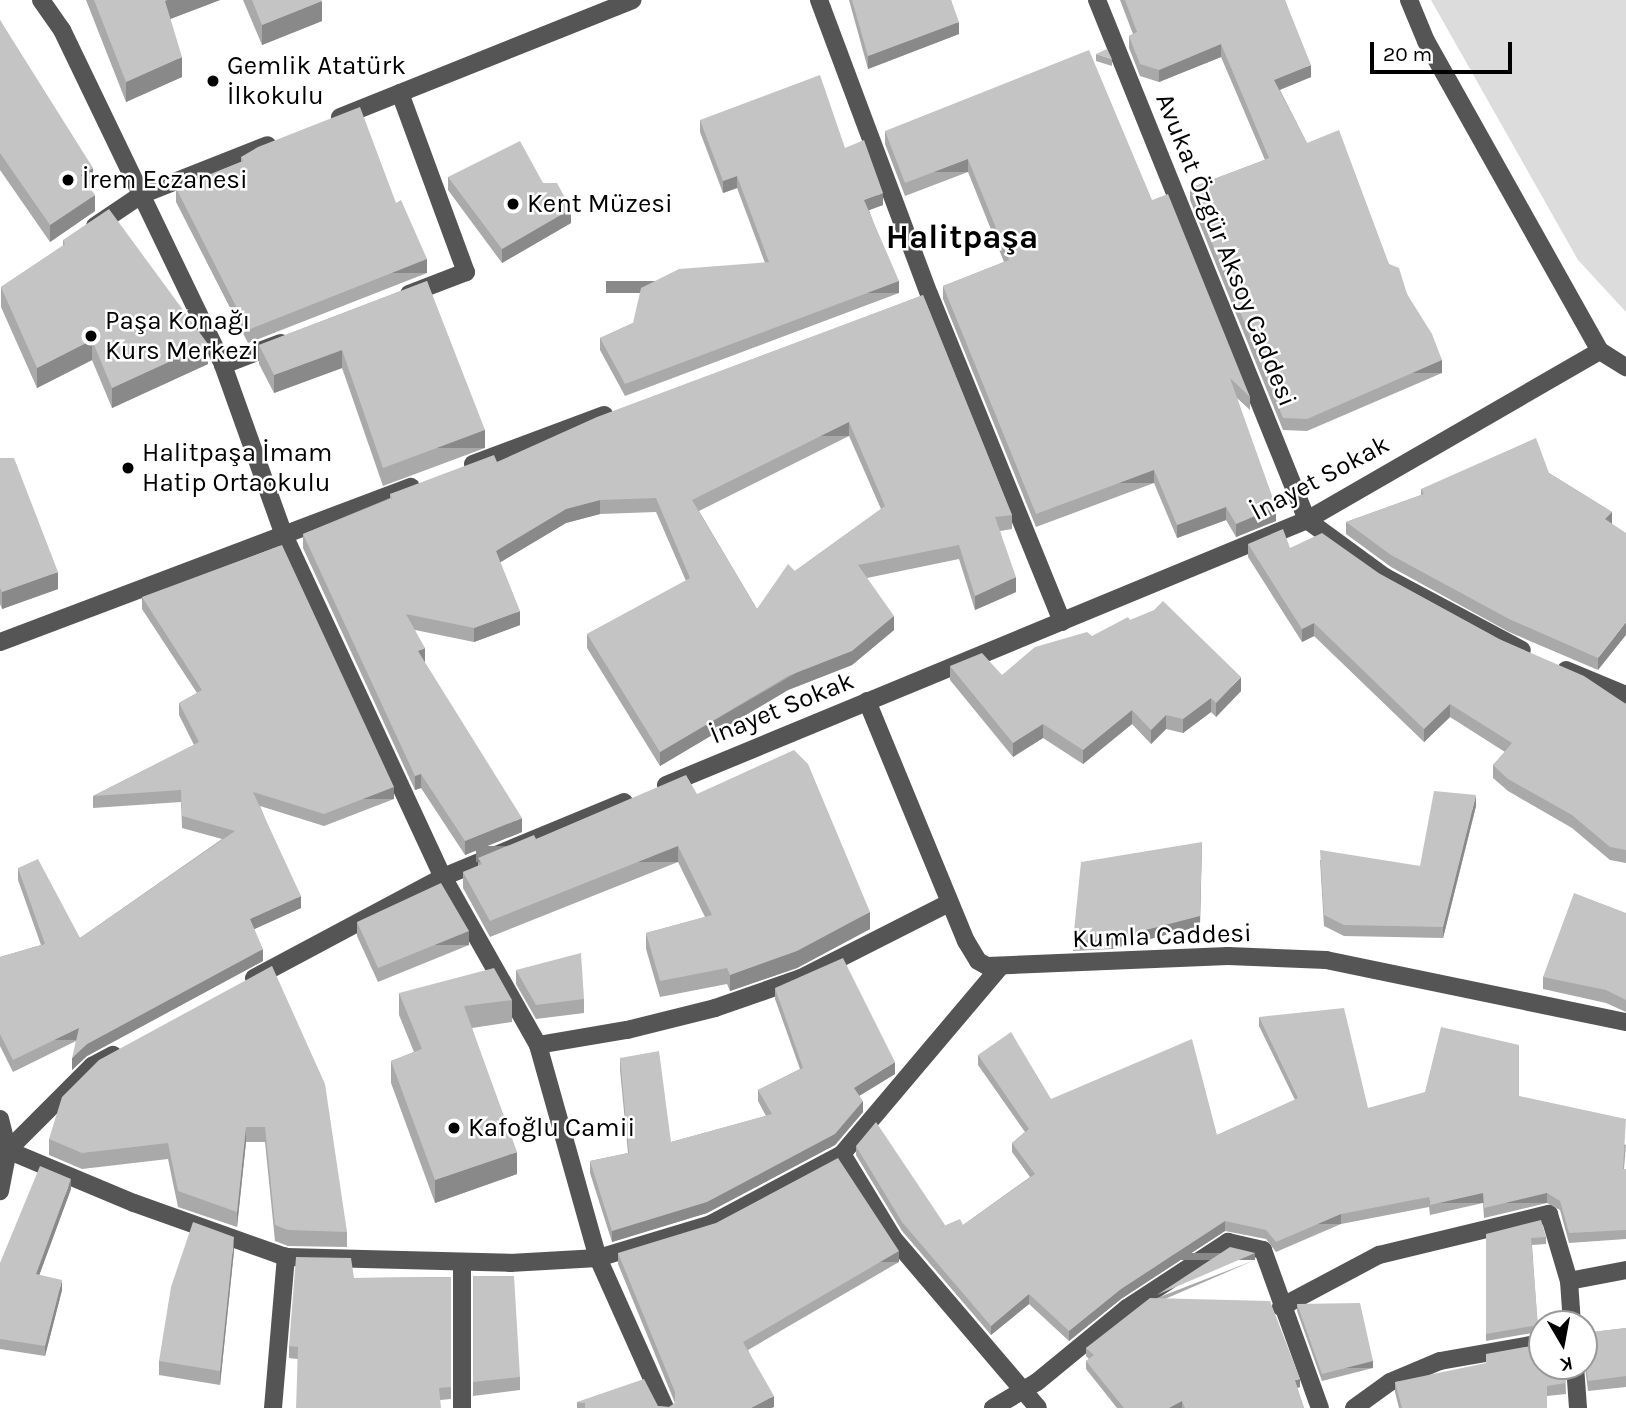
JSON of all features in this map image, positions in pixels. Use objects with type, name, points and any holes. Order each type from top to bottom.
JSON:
[{"type":"street","points":[[41,0],[62,30],[223,365],[284,535],[443,877],[538,1045],[598,1258],[665,1408]]},
{"type":"street","points":[[322,124],[633,0]]},
{"type":"street","points":[[819,0],[922,296],[1062,622]]},
{"type":"street","name":"Avukat Özgür Aksoy Caddesi","points":[[1097,0],[1307,520]]},
{"type":"street","points":[[1409,0],[1426,41],[1600,351],[1626,367]]},
{"type":"street","points":[[389,302],[466,272],[400,93]]},
{"type":"street","points":[[76,238],[141,195],[283,139]]},
{"type":"street","points":[[223,365],[299,336]]},
{"type":"street","name":"İnayet Sokak","points":[[237,988],[443,877],[1307,520],[1600,351]]},
{"type":"street","points":[[452,472],[619,410]]},
{"type":"street","points":[[0,642],[426,482]]},
{"type":"street","points":[[1307,520],[1385,576],[1545,660],[1624,691]]},
{"type":"street","points":[[4,1149],[134,1203],[286,1257],[462,1263],[598,1258],[711,1224],[842,1154],[999,968],[978,961],[949,903],[867,701]]},
{"type":"street","points":[[538,1045],[627,1030],[715,1008],[801,978],[949,903]]},
{"type":"street","name":"Kumla Caddesi","points":[[999,968],[1228,956],[1326,960],[1626,1022]]},
{"type":"street","points":[[4,1149],[92,1066],[128,1046]]},
{"type":"street","points":[[0,1119],[4,1149],[0,1191]]},
{"type":"street","points":[[842,1154],[893,1238],[1038,1408]]},
{"type":"street","points":[[1281,1307],[1379,1255],[1549,1214],[1569,1281],[1571,1310]]},
{"type":"street","points":[[993,1408],[1025,1390],[1127,1308],[1228,1242],[1264,1250],[1281,1307],[1320,1408]]},
{"type":"street","points":[[273,1408],[286,1257]]},
{"type":"street","points":[[462,1263],[463,1408]]},
{"type":"street","points":[[1569,1281],[1626,1270]]},
{"type":"street","points":[[1354,1408],[1390,1382],[1440,1361],[1528,1345]]},
{"type":"street","points":[[1576,1380],[1578,1408]]},
{"type":"shaded area","points":[[1431,0],[1626,0],[1626,312],[1578,260]]},
{"type":"building","points":[[94,0],[167,0],[165,1],[182,57],[126,82]]},
{"type":"building","points":[[252,0],[321,0],[322,1],[262,25]]},
{"type":"building","points":[[852,0],[951,0],[959,22],[868,56]]},
{"type":"building","points":[[1125,0],[1285,0],[1311,65],[1274,80],[1307,143],[1339,130],[1389,264],[1399,268],[1407,294],[1432,334],[1442,360],[1307,419],[1283,418],[1190,188],[1269,158],[1221,44],[1159,70],[1140,64],[1129,36],[1137,32]]},
{"type":"building","points":[[0,20],[93,168],[81,175],[95,195],[50,225],[0,153]]},
{"type":"building","points":[[1107,49],[1112,59],[1096,54]]},
{"type":"building","points":[[1089,50],[1152,200],[1168,194],[1250,397],[1230,378],[1276,507],[1236,524],[1226,507],[1177,525],[1154,470],[1036,514],[943,286],[1009,260],[968,159],[905,183],[885,131]]},
{"type":"building","points":[[820,75],[845,148],[864,140],[883,193],[864,200],[899,281],[625,384],[600,338],[633,323],[641,288],[679,269],[769,262],[737,176],[723,181],[700,120]]},
{"type":"building","points":[[360,107],[396,203],[401,200],[427,259],[248,330],[176,188],[243,161],[241,157],[258,147]]},
{"type":"building","name":"Kent Müzesi","points":[[520,141],[543,183],[557,183],[571,209],[502,249],[448,177]]},
{"type":"building","name":"Paşa Konağı Kurs Merkezi","points":[[109,209],[208,344],[112,388],[92,340],[37,368],[1,287],[65,244],[63,240]]},
{"type":"building","points":[[427,281],[485,430],[383,468],[342,350],[274,375],[259,345]]},
{"type":"building","points":[[923,295],[1012,515],[995,517],[1016,577],[975,596],[959,545],[858,565],[894,616],[852,651],[788,676],[660,752],[587,634],[690,578],[656,498],[600,500],[566,509],[496,551],[520,611],[474,628],[406,614],[425,648],[418,651],[522,818],[465,841],[421,774],[415,776],[303,534],[392,498],[390,494],[494,455],[497,462],[597,417]],"holes":[[[849,422],[885,506],[795,571],[788,564],[757,609],[692,500]]]},
{"type":"building","points":[[1536,438],[1549,473],[1612,512],[1605,519],[1626,533],[1626,622],[1598,658],[1509,619],[1391,555],[1346,522],[1424,494],[1421,489]]},
{"type":"building","points":[[0,458],[14,458],[58,572],[2,592],[0,588]]},
{"type":"building","points":[[1283,529],[1290,548],[1322,533],[1380,574],[1499,639],[1584,676],[1626,704],[1626,850],[1610,847],[1572,815],[1508,779],[1493,765],[1512,743],[1450,704],[1424,729],[1314,623],[1302,629],[1248,544]]},
{"type":"building","points":[[282,545],[394,787],[324,814],[253,792],[301,896],[250,919],[263,949],[87,1044],[72,1058],[79,1028],[13,1060],[0,1034],[0,957],[45,944],[18,868],[38,859],[80,938],[235,831],[182,816],[181,790],[93,796],[199,742],[179,703],[202,690],[142,597]]},
{"type":"building","points":[[1163,601],[1241,677],[1216,703],[1211,698],[1183,719],[1166,715],[1151,730],[1132,710],[1083,750],[1043,724],[1013,743],[950,666],[982,653],[1002,675],[1035,647],[1087,632],[1092,636],[1128,617],[1130,620],[1154,610]]},
{"type":"building","points":[[794,750],[808,764],[870,912],[797,951],[730,975],[727,968],[660,981],[646,933],[712,915],[678,846],[490,921],[463,872],[482,864],[478,858],[534,835],[536,839],[686,775],[697,794]]},
{"type":"building","points":[[1434,791],[1476,795],[1443,927],[1344,925],[1324,915],[1320,850],[1420,866]]},
{"type":"building","points":[[1202,842],[1200,916],[1111,939],[1073,941],[1081,862]]},
{"type":"building","points":[[441,883],[469,931],[378,968],[357,922]]},
{"type":"building","points":[[1574,893],[1626,913],[1626,1000],[1606,990],[1543,977]]},
{"type":"building","points":[[581,953],[584,999],[536,1005],[516,970]]},
{"type":"building","points":[[843,958],[895,1062],[854,1088],[863,1101],[835,1134],[707,1202],[612,1231],[590,1161],[629,1153],[620,1058],[659,1051],[671,1142],[772,1114],[758,1090],[803,1068],[775,988]]},
{"type":"building","points":[[272,966],[325,1084],[347,1232],[288,1230],[275,1225],[265,1127],[246,1127],[237,1212],[178,1191],[168,1143],[82,1153],[49,1139],[62,1097],[99,1060]]},
{"type":"building","points":[[494,968],[512,1000],[464,1006],[517,1152],[435,1180],[391,1061],[422,1049],[399,993]]},
{"type":"building","points":[[1344,1008],[1368,1108],[1425,1092],[1441,1027],[1519,1045],[1519,1096],[1626,1119],[1623,1169],[1626,1169],[1626,1230],[1569,1233],[1560,1201],[1547,1193],[1484,1208],[1483,1193],[1430,1205],[1429,1197],[1341,1214],[1276,1242],[1266,1230],[1225,1221],[1121,1289],[1069,1331],[1029,1294],[991,1326],[902,1222],[856,1146],[876,1122],[945,1225],[939,1228],[960,1219],[963,1225],[1035,1174],[1012,1143],[1029,1129],[978,1055],[1011,1032],[1051,1099],[1192,1039],[1217,1135],[1298,1098],[1259,1017]]},
{"type":"building","points":[[838,1158],[899,1251],[743,1342],[774,1396],[751,1408],[585,1408],[585,1403],[577,1402],[644,1379],[658,1406],[669,1407],[675,1403],[675,1392],[618,1253],[716,1223]]},
{"type":"building","points":[[40,1166],[71,1179],[36,1274],[62,1280],[45,1346],[0,1339],[0,1263]]},
{"type":"building","points":[[1541,1220],[1546,1237],[1531,1238],[1537,1310],[1528,1310],[1528,1327],[1486,1334],[1486,1234]]},
{"type":"building","points":[[193,1222],[234,1237],[220,1371],[159,1361],[171,1287]]},
{"type":"building","points":[[1230,1247],[1255,1253],[1157,1295]]},
{"type":"building","points":[[296,1257],[351,1258],[354,1278],[451,1277],[451,1387],[439,1388],[441,1408],[296,1408],[298,1347],[289,1346]]},
{"type":"building","points":[[473,1276],[514,1276],[520,1377],[473,1382]]},
{"type":"building","points":[[1150,1298],[1270,1301],[1300,1379],[1295,1380],[1304,1408],[1185,1408],[1182,1401],[1169,1408],[1124,1408],[1086,1361],[1094,1355],[1086,1348]]},
{"type":"building","points":[[1360,1303],[1373,1361],[1322,1374],[1297,1304]]},
{"type":"building","points":[[1626,1328],[1626,1376],[1598,1380],[1598,1331]]},
{"type":"building","points":[[1528,1346],[1528,1380],[1566,1380],[1566,1383],[1547,1386],[1547,1408],[1402,1408],[1395,1382],[1486,1363],[1486,1354]]},
{"type":"place","name":"Gemlik Atatürk İlkokulu","points":[[213,81]]},
{"type":"place","name":"İrem Eczanesi","points":[[68,180]]},
{"type":"place","name":"Kent Müzesi","points":[[513,204]]},
{"type":"place","name":"Paşa Konağı Kurs Merkezi","points":[[91,336]]},
{"type":"place","name":"Halitpaşa İmam Hatip Ortaokulu","points":[[128,468]]},
{"type":"place","name":"Kafoğlu Camii","points":[[454,1128]]},
{"type":"district","name":"Halitpaşa","points":[[962,238]]}]
